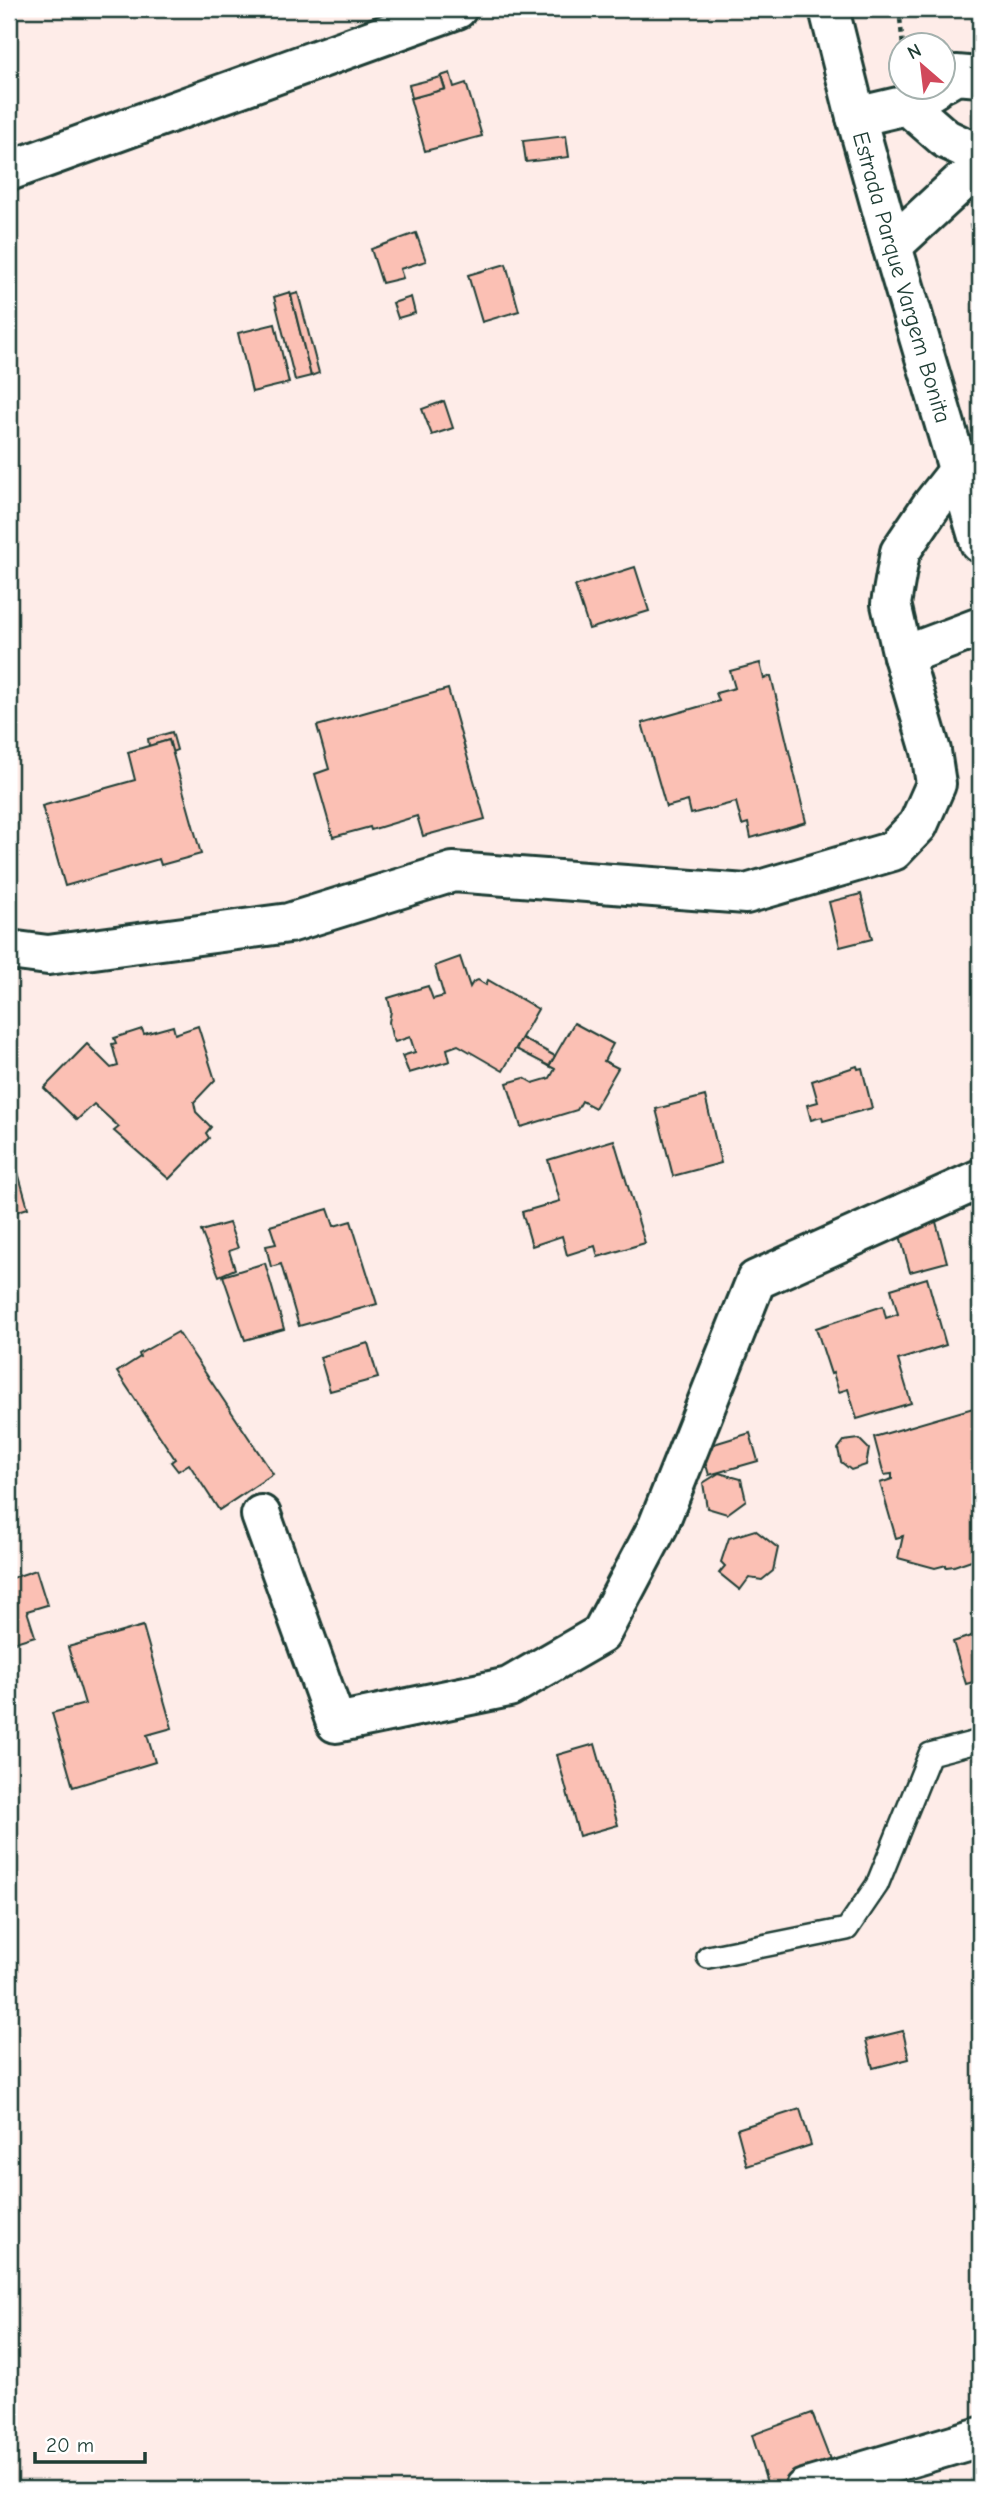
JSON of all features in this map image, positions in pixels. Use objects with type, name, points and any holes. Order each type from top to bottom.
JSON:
[{"type":"street","points":[[9,171],[457,9]]},
{"type":"street","name":"Estrada Parque Vargem Bonita","points":[[830,9],[856,117],[892,246],[980,543]]},
{"type":"street","points":[[958,75],[980,77]]},
{"type":"street","points":[[856,117],[902,102]]},
{"type":"street","points":[[924,102],[946,139],[980,155]]},
{"type":"street","points":[[892,246],[960,183],[980,173]]},
{"type":"street","points":[[9,950],[48,955],[289,923],[453,872],[746,894],[892,851],[918,825],[936,784],[932,751],[903,656],[891,604],[900,552],[960,469]]},
{"type":"street","points":[[903,656],[980,627]]},
{"type":"street","points":[[261,1515],[336,1723],[509,1687],[601,1634],[658,1526],[756,1280],[980,1178]]},
{"type":"street","points":[[804,2489],[980,2437]]},
{"type":"lane","points":[[708,1957],[847,1929],[877,1885],[930,1754],[980,1741]]},
{"type":"path","points":[[899,9],[901,32]]},
{"type":"building","points":[[450,73],[454,87],[466,83],[482,136],[425,151],[410,98],[445,89],[441,76]]},
{"type":"building","points":[[441,77],[445,89],[412,98],[409,85]]},
{"type":"building","points":[[566,136],[569,157],[526,162],[523,141]]},
{"type":"building","points":[[416,233],[426,261],[400,269],[403,278],[382,283],[371,249]]},
{"type":"building","points":[[506,264],[519,311],[482,322],[468,275]]},
{"type":"building","points":[[290,292],[311,376],[295,380],[274,297]]},
{"type":"building","points":[[298,293],[319,373],[311,376],[291,295]]},
{"type":"building","points":[[411,297],[415,313],[398,318],[393,303]]},
{"type":"building","points":[[275,324],[289,383],[252,392],[238,333]]},
{"type":"building","points":[[444,401],[453,428],[432,435],[422,409]]},
{"type":"building","points":[[635,567],[649,611],[589,629],[575,586]]},
{"type":"building","points":[[760,663],[764,679],[771,676],[806,822],[751,838],[748,823],[742,825],[736,802],[691,814],[688,801],[666,807],[642,723],[719,701],[716,693],[735,688],[730,671]]},
{"type":"building","points":[[448,689],[485,819],[423,836],[417,816],[371,830],[370,827],[333,837],[315,774],[329,769],[317,726]]},
{"type":"building","points":[[172,732],[177,750],[172,752],[169,740],[149,746],[148,739]]},
{"type":"building","points":[[169,740],[201,854],[161,865],[159,859],[65,886],[42,806],[135,780],[128,752]]},
{"type":"building","points":[[861,894],[872,939],[840,947],[829,902]]},
{"type":"building","points":[[460,957],[470,987],[478,980],[486,985],[488,980],[538,1009],[503,1071],[458,1045],[447,1049],[450,1061],[409,1073],[402,1056],[415,1052],[410,1037],[395,1042],[392,1036],[388,998],[428,986],[433,999],[444,996],[435,966]]},
{"type":"building","points":[[574,1023],[613,1044],[604,1061],[618,1068],[595,1108],[582,1101],[577,1110],[521,1127],[507,1083],[524,1078],[533,1083],[550,1078],[555,1069],[549,1066]]},
{"type":"building","points":[[173,1026],[175,1034],[198,1026],[215,1080],[194,1102],[196,1112],[211,1127],[206,1133],[209,1138],[169,1179],[114,1131],[119,1127],[94,1104],[77,1120],[44,1088],[87,1044],[111,1068],[118,1066],[112,1044],[116,1043],[114,1038],[142,1029],[144,1034]]},
{"type":"building","points":[[522,1038],[555,1056],[549,1066],[516,1049]]},
{"type":"building","points":[[857,1066],[858,1069],[862,1068],[872,1108],[823,1121],[822,1117],[811,1120],[807,1105],[818,1102],[812,1081]]},
{"type":"building","points":[[705,1096],[721,1163],[673,1176],[656,1109]]},
{"type":"building","points":[[9,1140],[28,1208],[9,1214]]},
{"type":"building","points":[[614,1140],[645,1243],[598,1257],[595,1246],[567,1255],[562,1236],[532,1246],[522,1212],[560,1201],[548,1160]]},
{"type":"building","points":[[328,1209],[334,1226],[351,1221],[377,1304],[299,1326],[281,1264],[271,1267],[266,1246],[276,1244],[270,1226]]},
{"type":"building","points":[[933,1211],[947,1262],[910,1272],[896,1221]]},
{"type":"building","points":[[229,1223],[238,1248],[229,1251],[235,1269],[219,1276],[201,1231]]},
{"type":"building","points":[[265,1263],[284,1329],[245,1340],[223,1276]]},
{"type":"building","points":[[927,1278],[946,1345],[898,1360],[911,1403],[857,1419],[848,1389],[839,1392],[816,1328],[883,1306],[886,1318],[898,1314],[891,1289]]},
{"type":"building","points":[[178,1332],[273,1474],[219,1510],[189,1464],[178,1471],[171,1462],[175,1459],[117,1372],[140,1357],[139,1354]]},
{"type":"building","points":[[368,1343],[378,1378],[330,1391],[320,1357]]},
{"type":"building","points":[[980,1406],[980,1557],[954,1566],[935,1568],[898,1558],[903,1536],[896,1538],[880,1483],[892,1479],[892,1474],[884,1475],[874,1437]]},
{"type":"building","points":[[750,1433],[758,1461],[709,1475],[701,1448]]},
{"type":"building","points":[[859,1439],[869,1449],[866,1465],[851,1470],[841,1462],[838,1449],[844,1441]]},
{"type":"building","points":[[719,1473],[741,1479],[746,1500],[727,1514],[707,1508],[703,1483]]},
{"type":"building","points":[[755,1530],[778,1548],[773,1571],[762,1580],[749,1578],[740,1590],[719,1573],[725,1566],[721,1562],[729,1538]]},
{"type":"building","points":[[36,1570],[47,1605],[27,1611],[35,1636],[9,1644],[9,1579]]},
{"type":"building","points":[[143,1626],[172,1728],[147,1735],[155,1762],[73,1787],[52,1713],[85,1704],[68,1647]]},
{"type":"building","points":[[980,1633],[980,1680],[966,1684],[953,1642]]},
{"type":"building","points":[[595,1744],[618,1825],[579,1836],[557,1755]]},
{"type":"building","points":[[903,2031],[909,2059],[873,2068],[866,2040]]},
{"type":"building","points":[[800,2109],[811,2145],[747,2166],[737,2129]]},
{"type":"building","points":[[812,2413],[831,2462],[856,2452],[869,2489],[769,2489],[752,2435]]}]
